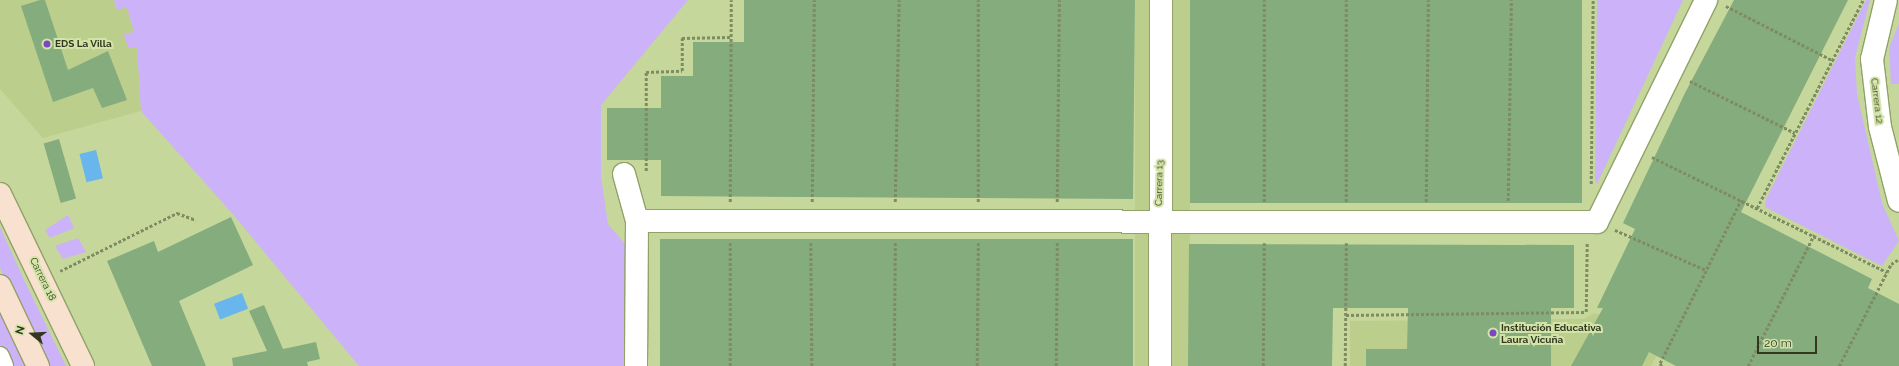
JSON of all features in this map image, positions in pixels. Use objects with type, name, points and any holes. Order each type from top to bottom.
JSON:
[{"type":"main road","name":"Carrera 18","points":[[0,194],[43,279],[83,366]]},
{"type":"main road","points":[[0,286],[38,366]]},
{"type":"street","name":"Carrera 13","points":[[1160,366],[1158,222],[1161,0]]},
{"type":"street","name":"Carrera 12","points":[[1886,0],[1872,59],[1880,127],[1899,201]]},
{"type":"street","points":[[637,220],[895,222],[1592,222],[1634,148],[1671,72],[1713,2]]},
{"type":"street","points":[[624,174],[637,220],[636,366]]},
{"type":"street","points":[[0,356],[4,366]]},
{"type":"path","points":[[730,366],[731,0]]},
{"type":"path","points":[[812,366],[811,221],[814,0]]},
{"type":"path","points":[[894,366],[898,0]]},
{"type":"path","points":[[977,366],[978,0]]},
{"type":"path","points":[[1056,366],[1059,0]]},
{"type":"path","points":[[1263,366],[1264,0]]},
{"type":"path","points":[[1345,366],[1346,0]]},
{"type":"path","points":[[1425,222],[1428,0]]},
{"type":"path","points":[[1508,222],[1511,0]]},
{"type":"path","points":[[1591,185],[1593,0]]},
{"type":"path","points":[[1757,208],[1863,0]]},
{"type":"path","points":[[1713,2],[1832,60]]},
{"type":"path","points":[[646,174],[646,72],[682,71],[682,38],[730,37]]},
{"type":"path","points":[[1671,72],[1795,133]]},
{"type":"path","points":[[1634,148],[1887,272]]},
{"type":"path","points":[[1661,366],[1660,363],[1741,200]]},
{"type":"path","points":[[43,279],[177,214],[196,220]]},
{"type":"path","points":[[1346,315],[1586,312],[1592,222],[1706,270]]},
{"type":"path","points":[[1748,366],[1814,235]]},
{"type":"path","points":[[1839,366],[1891,264],[1899,259]]},
{"type":"shaded area","points":[[0,0],[114,0],[117,10],[127,7],[134,32],[124,34],[137,47],[141,111],[43,138],[0,89]]},
{"type":"shaded area","points":[[114,0],[688,0],[601,105],[601,177],[608,224],[625,244],[625,366],[359,366],[231,212],[141,111],[137,47],[128,48],[124,34],[134,32],[127,7],[117,10]]},
{"type":"shaded area","points":[[1135,0],[1190,0],[1190,366],[1135,366]]},
{"type":"shaded area","points":[[1597,0],[1683,0],[1597,184],[1595,180]]},
{"type":"shaded area","points":[[1866,0],[1870,0],[1855,57],[1857,94],[1882,203],[1899,241],[1882,266],[1765,207],[1766,199]]},
{"type":"shaded area","points":[[1899,23],[1899,84],[1891,84],[1889,48]]},
{"type":"shaded area","points":[[68,215],[74,228],[50,238],[45,230]]},
{"type":"shaded area","points":[[0,227],[66,366],[47,366],[38,349],[0,268]]},
{"type":"shaded area","points":[[78,238],[86,252],[63,259],[55,246]]},
{"type":"shaded area","points":[[0,310],[25,366],[0,366]]},
{"type":"shaded area","name":"Institución Educativa Laura Vicuña","points":[[1595,313],[1662,346],[1651,366],[1350,366],[1350,321],[1583,319]]},
{"type":"water","points":[[96,150],[103,178],[87,182],[80,154]]},
{"type":"water","points":[[242,293],[248,309],[220,320],[214,304]]},
{"type":"building","points":[[40,0],[45,0],[68,70],[108,51],[127,100],[102,108],[93,88],[53,102],[21,6]]},
{"type":"building","points":[[744,0],[1135,0],[1133,199],[661,196],[661,160],[607,160],[607,108],[661,108],[661,76],[693,76],[693,42],[744,42]]},
{"type":"building","points":[[1190,0],[1582,0],[1582,203],[1190,203]]},
{"type":"building","points":[[1734,0],[1848,0],[1741,212],[1872,279],[1868,288],[1899,304],[1899,366],[1676,366],[1649,352],[1642,366],[1571,366],[1603,308],[1597,308],[1635,229],[1623,223],[1685,93]]},
{"type":"building","points":[[59,139],[76,199],[61,203],[44,143]]},
{"type":"building","points":[[231,217],[253,265],[179,301],[206,366],[152,366],[107,261],[154,241],[158,252]]},
{"type":"building","points":[[660,239],[1133,239],[1133,366],[660,366]]},
{"type":"building","points":[[1189,244],[1574,245],[1574,308],[1551,308],[1551,366],[1366,366],[1366,349],[1407,349],[1408,308],[1333,308],[1332,366],[1188,366]]},
{"type":"building","points":[[264,305],[283,349],[316,342],[320,359],[307,362],[308,366],[233,366],[232,358],[267,351],[249,311]]},
{"type":"place","name":"EDS La Villa","points":[[47,44]]},
{"type":"place","name":"Institución Educativa Laura Vicuña","points":[[1493,333]]}]
